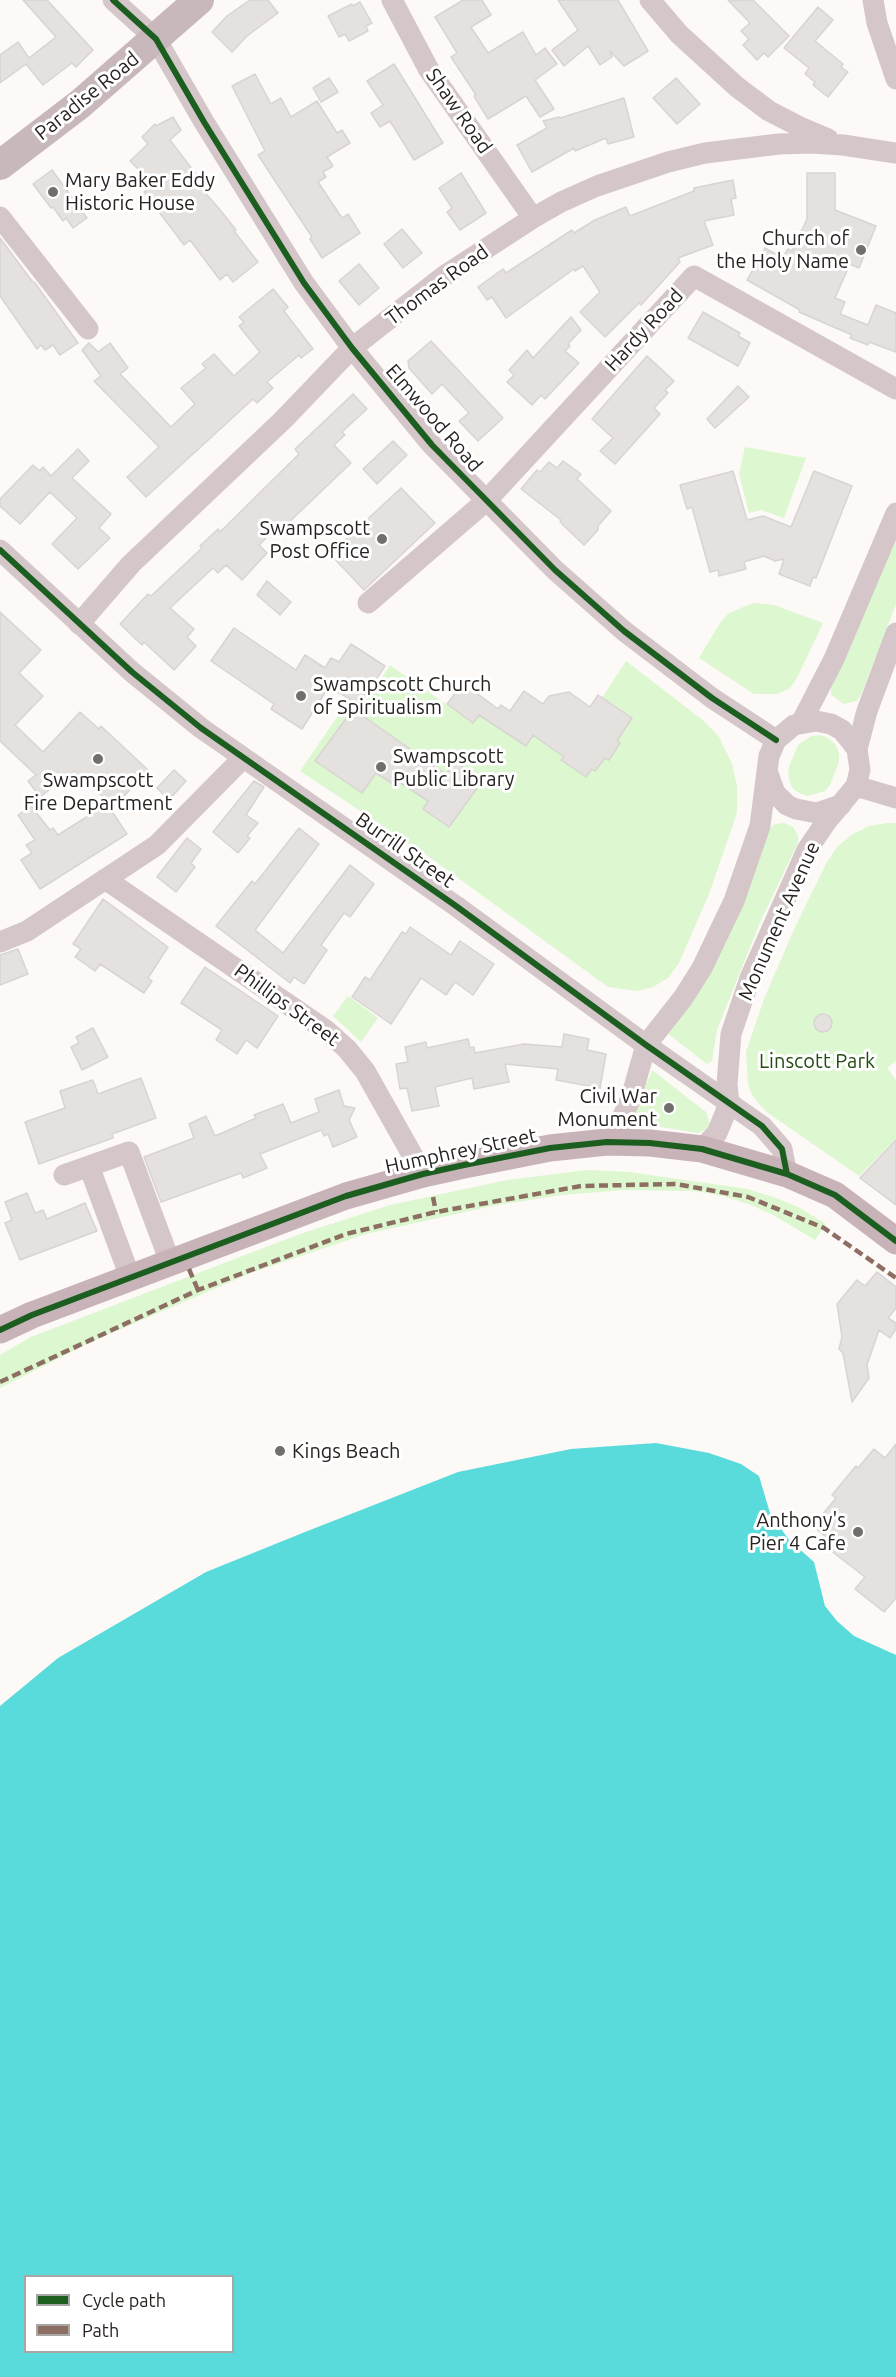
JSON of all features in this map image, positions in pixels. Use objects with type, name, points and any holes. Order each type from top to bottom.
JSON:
[{"type":"highway","name":"Paradise Road","points":[[0,165],[53,127],[199,0]]},
{"type":"main road","name":"Humphrey Street","points":[[0,1330],[32,1315],[130,1277],[346,1196],[423,1174],[550,1148],[607,1142],[650,1143],[702,1149],[787,1174],[835,1195],[896,1241]]},
{"type":"main road","name":"Humphrey Street","points":[[0,1324],[32,1315]]},
{"type":"street","name":"Elmwood Road","points":[[112,0],[156,39],[209,132],[298,274],[352,348],[432,445],[555,570],[624,631],[712,698],[776,740]]},
{"type":"street","name":"Shaw Road","points":[[392,0],[429,70],[533,218]]},
{"type":"street","points":[[650,0],[679,34],[736,87],[785,120],[843,145]]},
{"type":"street","points":[[873,0],[876,23],[896,79]]},
{"type":"street","name":"Thomas Road","points":[[79,624],[131,564],[283,420],[352,348],[444,276],[533,218],[597,186],[705,153],[779,144],[843,145],[896,153]]},
{"type":"street","points":[[0,217],[88,329]]},
{"type":"street","name":"Hardy Road","points":[[486,501],[694,276],[896,389]]},
{"type":"street","points":[[368,603],[486,501]]},
{"type":"street","points":[[801,723],[838,650],[896,513]]},
{"type":"street","name":"Burrill Street","points":[[0,550],[165,700],[242,759],[456,906],[646,1045],[762,1126],[782,1149],[787,1174]]},
{"type":"street","points":[[856,749],[867,711],[896,633]]},
{"type":"street","points":[[607,1142],[618,1127],[631,1098],[646,1045],[683,998],[702,968],[734,901],[760,826],[769,756],[776,740],[784,732],[801,723],[816,721],[831,724],[848,736],[856,749],[860,770],[856,786],[896,798]]},
{"type":"street","points":[[0,942],[27,931],[157,845],[242,759]]},
{"type":"street","points":[[768,773],[776,793],[787,805],[796,809],[817,813],[841,805]]},
{"type":"street","name":"Monument Avenue","points":[[702,1149],[717,1133],[729,1104],[727,1084],[731,1035],[750,978],[807,850],[826,822],[856,786]]},
{"type":"street","name":"Phillips Street","points":[[105,879],[327,1031],[347,1049],[365,1071],[423,1174]]},
{"type":"street","points":[[64,1175],[129,1152],[170,1262]]},
{"type":"street","points":[[89,1166],[130,1277]]},
{"type":"green space","points":[[745,447],[806,458],[784,518],[761,510],[749,513],[739,474]]},
{"type":"green space","points":[[896,532],[896,604],[861,695],[857,701],[843,704],[831,694],[831,687]]},
{"type":"green space","points":[[753,603],[774,605],[823,623],[796,680],[789,689],[777,694],[754,694],[699,658],[720,623],[729,613]]},
{"type":"green space","points":[[626,661],[704,721],[719,737],[732,764],[737,786],[737,813],[709,894],[679,963],[668,978],[653,987],[638,991],[608,987],[428,856],[300,771],[342,710],[355,718],[390,665],[473,723],[489,702],[498,709],[501,705],[510,711],[524,691],[543,704],[549,696],[561,694],[565,696],[568,692],[590,707],[598,695],[602,698]]},
{"type":"green space","points":[[820,735],[835,744],[839,753],[839,762],[830,785],[825,791],[808,796],[792,788],[788,774],[789,767],[798,745],[811,736]]},
{"type":"green space","points":[[784,823],[793,827],[798,835],[798,843],[762,918],[717,1030],[712,1061],[707,1064],[667,1033],[769,829],[775,824]]},
{"type":"green space","name":"Linscott Park","points":[[896,823],[896,1061],[887,1068],[896,1080],[896,1139],[859,1176],[768,1113],[760,1105],[751,1093],[748,1084],[746,1052],[764,999],[795,927],[827,862],[837,847],[851,835],[869,826]]},
{"type":"green space","points":[[348,996],[378,1018],[361,1042],[333,1016]]},
{"type":"green space","points":[[652,1070],[706,1112],[710,1124],[705,1130],[698,1133],[631,1122]]},
{"type":"green space","points":[[587,1170],[629,1172],[748,1189],[800,1208],[826,1224],[815,1240],[751,1205],[723,1196],[695,1191],[624,1190],[562,1195],[492,1206],[366,1234],[251,1273],[91,1342],[0,1388],[0,1355],[31,1337],[300,1234],[390,1205],[507,1180]]},
{"type":"water","points":[[656,1443],[709,1453],[741,1464],[759,1476],[770,1513],[789,1540],[814,1562],[825,1606],[837,1621],[854,1636],[896,1655],[896,2377],[0,2377],[0,1706],[58,1658],[206,1572],[458,1472],[571,1449]]},
{"type":"building","points":[[23,0],[47,0],[93,50],[76,67],[72,63],[43,85],[26,64],[0,83],[0,55],[18,42],[29,58],[56,37]]},
{"type":"building","points":[[250,0],[268,0],[278,13],[247,36],[232,52],[212,32],[227,16]]},
{"type":"building","points":[[463,0],[482,0],[491,15],[471,27],[488,53],[523,32],[536,55],[545,48],[557,64],[535,80],[554,109],[540,117],[526,96],[488,119],[474,96],[476,95],[451,57],[457,53],[435,17]]},
{"type":"building","points":[[558,0],[618,0],[648,51],[624,66],[610,51],[612,57],[600,65],[588,46],[564,66],[552,50],[578,30]]},
{"type":"building","points":[[728,0],[753,0],[789,36],[768,57],[764,53],[757,60],[743,45],[749,39],[741,31],[750,23]]},
{"type":"building","points":[[360,2],[372,23],[366,26],[368,31],[349,41],[345,34],[339,37],[328,16]]},
{"type":"building","points":[[818,7],[833,20],[815,41],[843,64],[841,67],[848,72],[828,97],[813,85],[815,82],[805,74],[809,68],[784,48]]},
{"type":"building","points":[[394,64],[443,143],[414,160],[390,121],[380,127],[371,113],[383,105],[367,81]]},
{"type":"building","points":[[255,74],[271,104],[281,98],[291,117],[317,101],[337,133],[342,130],[350,143],[327,157],[333,166],[323,172],[326,177],[318,182],[342,218],[348,214],[360,233],[322,258],[310,239],[312,237],[258,155],[265,151],[232,86]]},
{"type":"building","points":[[329,78],[338,92],[321,102],[313,88]]},
{"type":"building","points":[[676,78],[700,104],[677,124],[653,98]]},
{"type":"building","points":[[624,98],[634,137],[608,144],[606,138],[575,151],[574,148],[532,172],[517,145],[547,128],[543,121]]},
{"type":"building","points":[[173,117],[181,130],[170,140],[198,177],[194,180],[236,230],[234,231],[258,262],[233,282],[227,274],[220,280],[190,240],[184,245],[144,192],[154,185],[130,161],[148,144],[142,137],[155,124],[156,126]]},
{"type":"building","name":"Mary Baker Eddy Historic House","points":[[52,170],[87,218],[73,228],[66,218],[63,221],[53,207],[51,208],[33,184]]},
{"type":"building","points":[[461,173],[486,213],[460,230],[447,212],[452,208],[439,188]]},
{"type":"building","points":[[807,173],[835,173],[835,210],[876,226],[859,268],[850,264],[835,298],[845,302],[840,314],[868,325],[876,305],[896,313],[896,352],[850,338],[852,335],[799,312],[800,310],[747,280],[765,248],[775,254],[777,251],[784,255],[788,249],[792,251],[807,219]]},
{"type":"building","points":[[733,180],[736,198],[731,199],[734,215],[704,221],[713,245],[678,258],[680,262],[641,305],[639,303],[605,337],[580,312],[600,292],[583,266],[575,271],[574,269],[506,318],[492,297],[487,300],[478,287],[503,269],[506,273],[572,230],[574,233],[595,220],[626,207],[630,216],[694,191],[694,188]]},
{"type":"building","points":[[402,229],[422,253],[403,268],[384,244]]},
{"type":"building","points":[[0,238],[78,343],[60,355],[53,345],[45,350],[41,345],[37,349],[0,296]]},
{"type":"building","points":[[359,264],[379,288],[359,305],[339,281]]},
{"type":"building","points":[[273,289],[288,307],[284,311],[313,349],[301,358],[299,355],[267,382],[273,388],[257,403],[253,399],[146,497],[127,477],[159,447],[94,381],[101,376],[82,350],[89,343],[98,352],[110,343],[128,368],[120,374],[171,427],[195,404],[181,388],[206,368],[202,364],[214,354],[234,376],[260,352],[239,326],[244,322],[239,317]]},
{"type":"building","points":[[703,312],[740,333],[738,336],[750,343],[738,366],[688,338]]},
{"type":"building","points":[[571,317],[581,330],[568,344],[570,346],[565,351],[579,363],[545,399],[541,395],[532,405],[507,382],[514,375],[509,370],[527,350],[533,358]]},
{"type":"building","points":[[431,341],[503,418],[478,441],[459,421],[469,413],[442,384],[432,394],[409,368],[408,361]]},
{"type":"building","points":[[647,356],[674,381],[665,390],[668,393],[654,408],[660,414],[615,464],[600,451],[613,438],[592,419]]},
{"type":"building","points":[[738,386],[749,397],[715,428],[707,419]]},
{"type":"building","points":[[353,394],[367,409],[342,432],[345,435],[334,445],[351,463],[286,525],[283,522],[259,545],[267,553],[242,580],[226,565],[218,573],[213,568],[170,608],[194,629],[187,637],[196,646],[174,670],[144,642],[142,645],[120,624],[148,594],[151,596],[202,548],[200,546],[218,529],[220,532],[299,454],[295,449]]},
{"type":"building","points":[[393,441],[407,455],[377,484],[363,469]]},
{"type":"building","points":[[78,449],[89,461],[72,478],[111,514],[99,528],[110,538],[78,569],[52,544],[77,518],[50,492],[20,524],[0,506],[0,499],[33,465],[40,471],[43,467],[51,476]]},
{"type":"building","points":[[563,461],[581,474],[577,479],[611,511],[584,545],[560,522],[561,520],[521,489],[537,470],[540,472],[549,462],[557,468]]},
{"type":"building","points":[[733,471],[747,520],[763,516],[791,527],[814,471],[852,486],[816,578],[813,577],[810,586],[779,574],[784,559],[775,561],[764,556],[744,562],[746,569],[719,576],[718,570],[710,572],[692,507],[687,509],[680,485]]},
{"type":"building","name":"Swampscott Post Office","points":[[401,488],[435,523],[364,590],[330,554]]},
{"type":"building","points":[[267,581],[291,602],[280,615],[257,595]]},
{"type":"building","points":[[0,612],[41,650],[19,673],[43,696],[15,725],[43,752],[80,712],[99,729],[101,726],[148,770],[114,807],[74,771],[40,797],[28,781],[36,775],[0,741]]},
{"type":"building","points":[[234,628],[296,670],[305,655],[325,668],[331,658],[339,662],[351,644],[385,666],[359,705],[329,686],[302,729],[271,709],[274,704],[211,661]]},
{"type":"building","points":[[463,683],[498,709],[501,705],[510,711],[524,691],[543,704],[549,696],[569,692],[590,707],[598,695],[632,718],[617,741],[620,743],[609,760],[605,758],[595,771],[592,769],[586,777],[561,760],[564,757],[533,735],[526,746],[479,715],[473,723],[447,704]]},
{"type":"building","name":"Swampscott Public Library","points":[[353,709],[446,774],[455,762],[483,780],[449,827],[423,809],[428,801],[396,780],[393,784],[376,773],[362,793],[315,761]]},
{"type":"building","points":[[174,770],[186,781],[169,800],[157,788]]},
{"type":"building","points":[[254,781],[264,787],[246,815],[258,823],[247,836],[250,838],[238,853],[213,832]]},
{"type":"building","points":[[107,804],[127,834],[40,889],[21,860],[32,853],[26,845],[35,840],[18,815],[31,806],[50,830],[53,828],[58,835]]},
{"type":"building","points":[[299,828],[319,844],[255,930],[283,953],[350,865],[374,884],[350,917],[344,913],[321,945],[327,950],[304,984],[294,977],[290,983],[216,926],[252,881],[255,884]]},
{"type":"building","points":[[187,838],[201,849],[191,863],[195,867],[176,892],[157,877]]},
{"type":"building","points":[[103,899],[168,947],[148,978],[152,981],[144,993],[100,964],[95,971],[75,957],[81,949],[73,944]]},
{"type":"building","points":[[410,927],[451,955],[460,941],[494,964],[473,995],[455,982],[446,995],[421,978],[391,1024],[352,997],[365,977],[370,980],[402,932],[406,934]]},
{"type":"building","points":[[18,949],[28,974],[0,985],[0,955]]},
{"type":"building","points":[[205,967],[278,1016],[257,1048],[246,1040],[237,1054],[216,1040],[222,1030],[181,1003]]},
{"type":"building","points":[[823,1014],[829,1017],[832,1023],[829,1029],[823,1032],[817,1029],[814,1023],[817,1017]]},
{"type":"building","points":[[93,1028],[108,1057],[82,1070],[71,1047],[79,1043],[76,1037]]},
{"type":"building","points":[[564,1034],[589,1039],[587,1050],[606,1054],[600,1088],[556,1080],[558,1069],[505,1064],[509,1082],[474,1089],[472,1078],[435,1087],[439,1106],[412,1111],[407,1088],[400,1089],[396,1064],[408,1062],[405,1047],[426,1042],[427,1048],[468,1039],[470,1048],[474,1047],[475,1053],[524,1044],[562,1047]]},
{"type":"building","points":[[141,1078],[156,1118],[112,1134],[113,1138],[39,1164],[25,1122],[65,1108],[60,1091],[93,1080],[98,1094]]},
{"type":"building","points":[[339,1090],[344,1106],[355,1108],[349,1120],[357,1137],[333,1147],[328,1134],[324,1136],[321,1130],[260,1154],[267,1168],[243,1178],[241,1173],[161,1202],[144,1157],[194,1138],[189,1124],[206,1116],[215,1136],[256,1118],[254,1115],[283,1104],[291,1123],[319,1112],[315,1099]]},
{"type":"building","points":[[896,1140],[896,1205],[860,1178]]},
{"type":"building","points":[[27,1193],[35,1213],[43,1210],[47,1219],[85,1203],[97,1231],[20,1260],[5,1223],[12,1220],[5,1202]]},
{"type":"building","points":[[877,1272],[896,1287],[896,1308],[888,1318],[896,1323],[896,1329],[890,1338],[879,1330],[867,1365],[869,1378],[852,1402],[843,1353],[839,1349],[842,1337],[837,1304],[857,1280],[865,1286]]},
{"type":"building","name":"Anthony's Pier 4 Cafe","points":[[896,1444],[896,1598],[884,1612],[855,1589],[865,1577],[821,1543],[826,1537],[813,1526],[836,1498],[832,1495],[856,1466],[858,1468],[874,1449],[885,1458]]},
{"type":"marked path","points":[[0,1382],[198,1290],[346,1234],[436,1212],[581,1186],[676,1184],[748,1197],[824,1228],[896,1278]]},
{"type":"marked path","points":[[433,1197],[436,1212]]},
{"type":"marked path","points":[[189,1269],[198,1290]]},
{"type":"cycle path","points":[[113,0],[156,39],[204,122],[304,283],[352,348],[432,445],[555,570],[624,631],[712,698],[776,740]]},
{"type":"cycle path","points":[[0,550],[132,672],[201,728],[456,906],[646,1045],[762,1126],[782,1149],[787,1174]]},
{"type":"cycle path","points":[[0,1330],[32,1315],[346,1196],[464,1165],[550,1148],[607,1142],[650,1143],[702,1149],[787,1174],[835,1195],[896,1241]]},
{"type":"place","name":"Mary Baker Eddy Historic House","points":[[53,192]]},
{"type":"place","name":"Church of the Holy Name","points":[[861,250]]},
{"type":"place","name":"Swampscott Post Office","points":[[382,539]]},
{"type":"place","name":"Swampscott Church of Spiritualism","points":[[301,696]]},
{"type":"place","name":"Swampscott Fire Department","points":[[98,759]]},
{"type":"place","name":"Swampscott Public Library","points":[[381,767]]},
{"type":"place","name":"Civil War Monument","points":[[669,1108]]},
{"type":"place","name":"Kings Beach","points":[[280,1451]]},
{"type":"place","name":"Anthony's Pier 4 Cafe","points":[[858,1532]]}]
